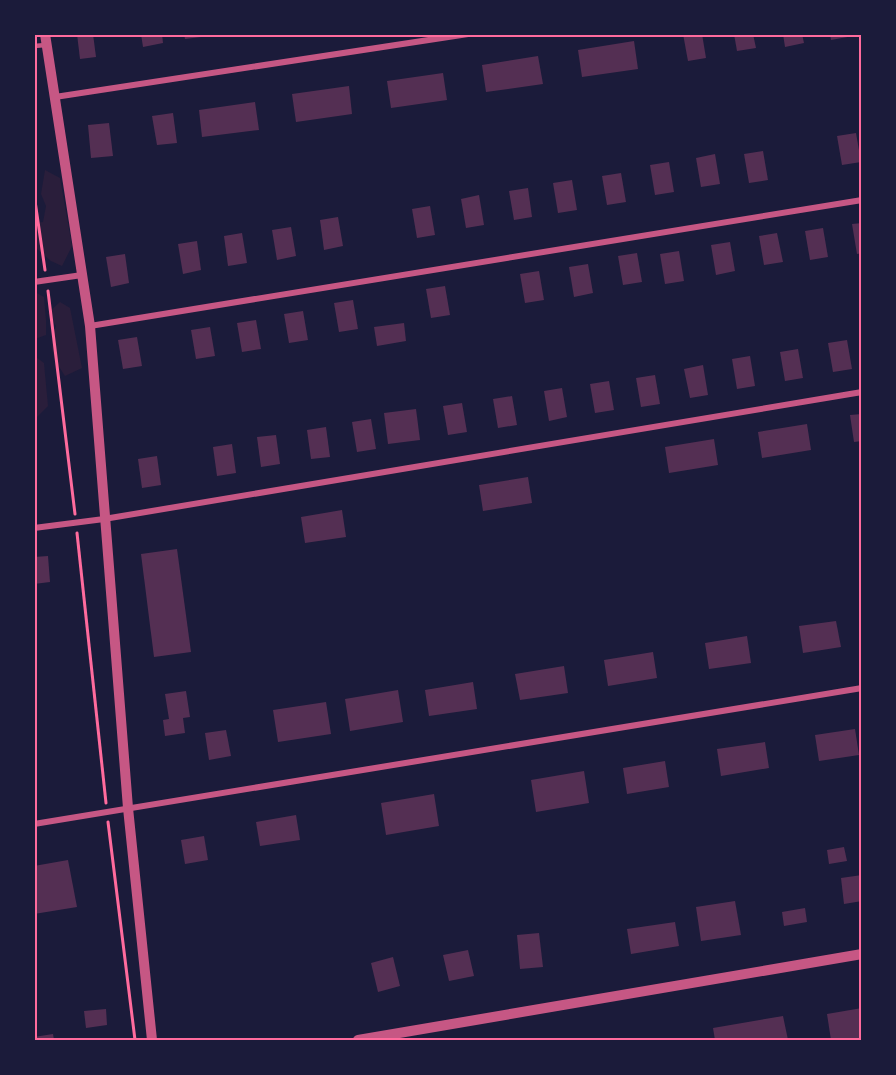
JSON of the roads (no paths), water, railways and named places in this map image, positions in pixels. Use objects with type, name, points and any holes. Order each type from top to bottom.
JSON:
[{"type":"street","points":[[56,98],[468,34]]},
{"type":"street","points":[[46,40],[90,326],[128,808],[152,1041]]},
{"type":"street","points":[[90,326],[861,200]]},
{"type":"street","points":[[34,282],[82,275]]},
{"type":"street","points":[[34,528],[104,519],[861,392]]},
{"type":"street","points":[[34,824],[861,688]]},
{"type":"street","points":[[358,1041],[861,954]]},
{"type":"lane","points":[[34,46],[46,40]]}]
